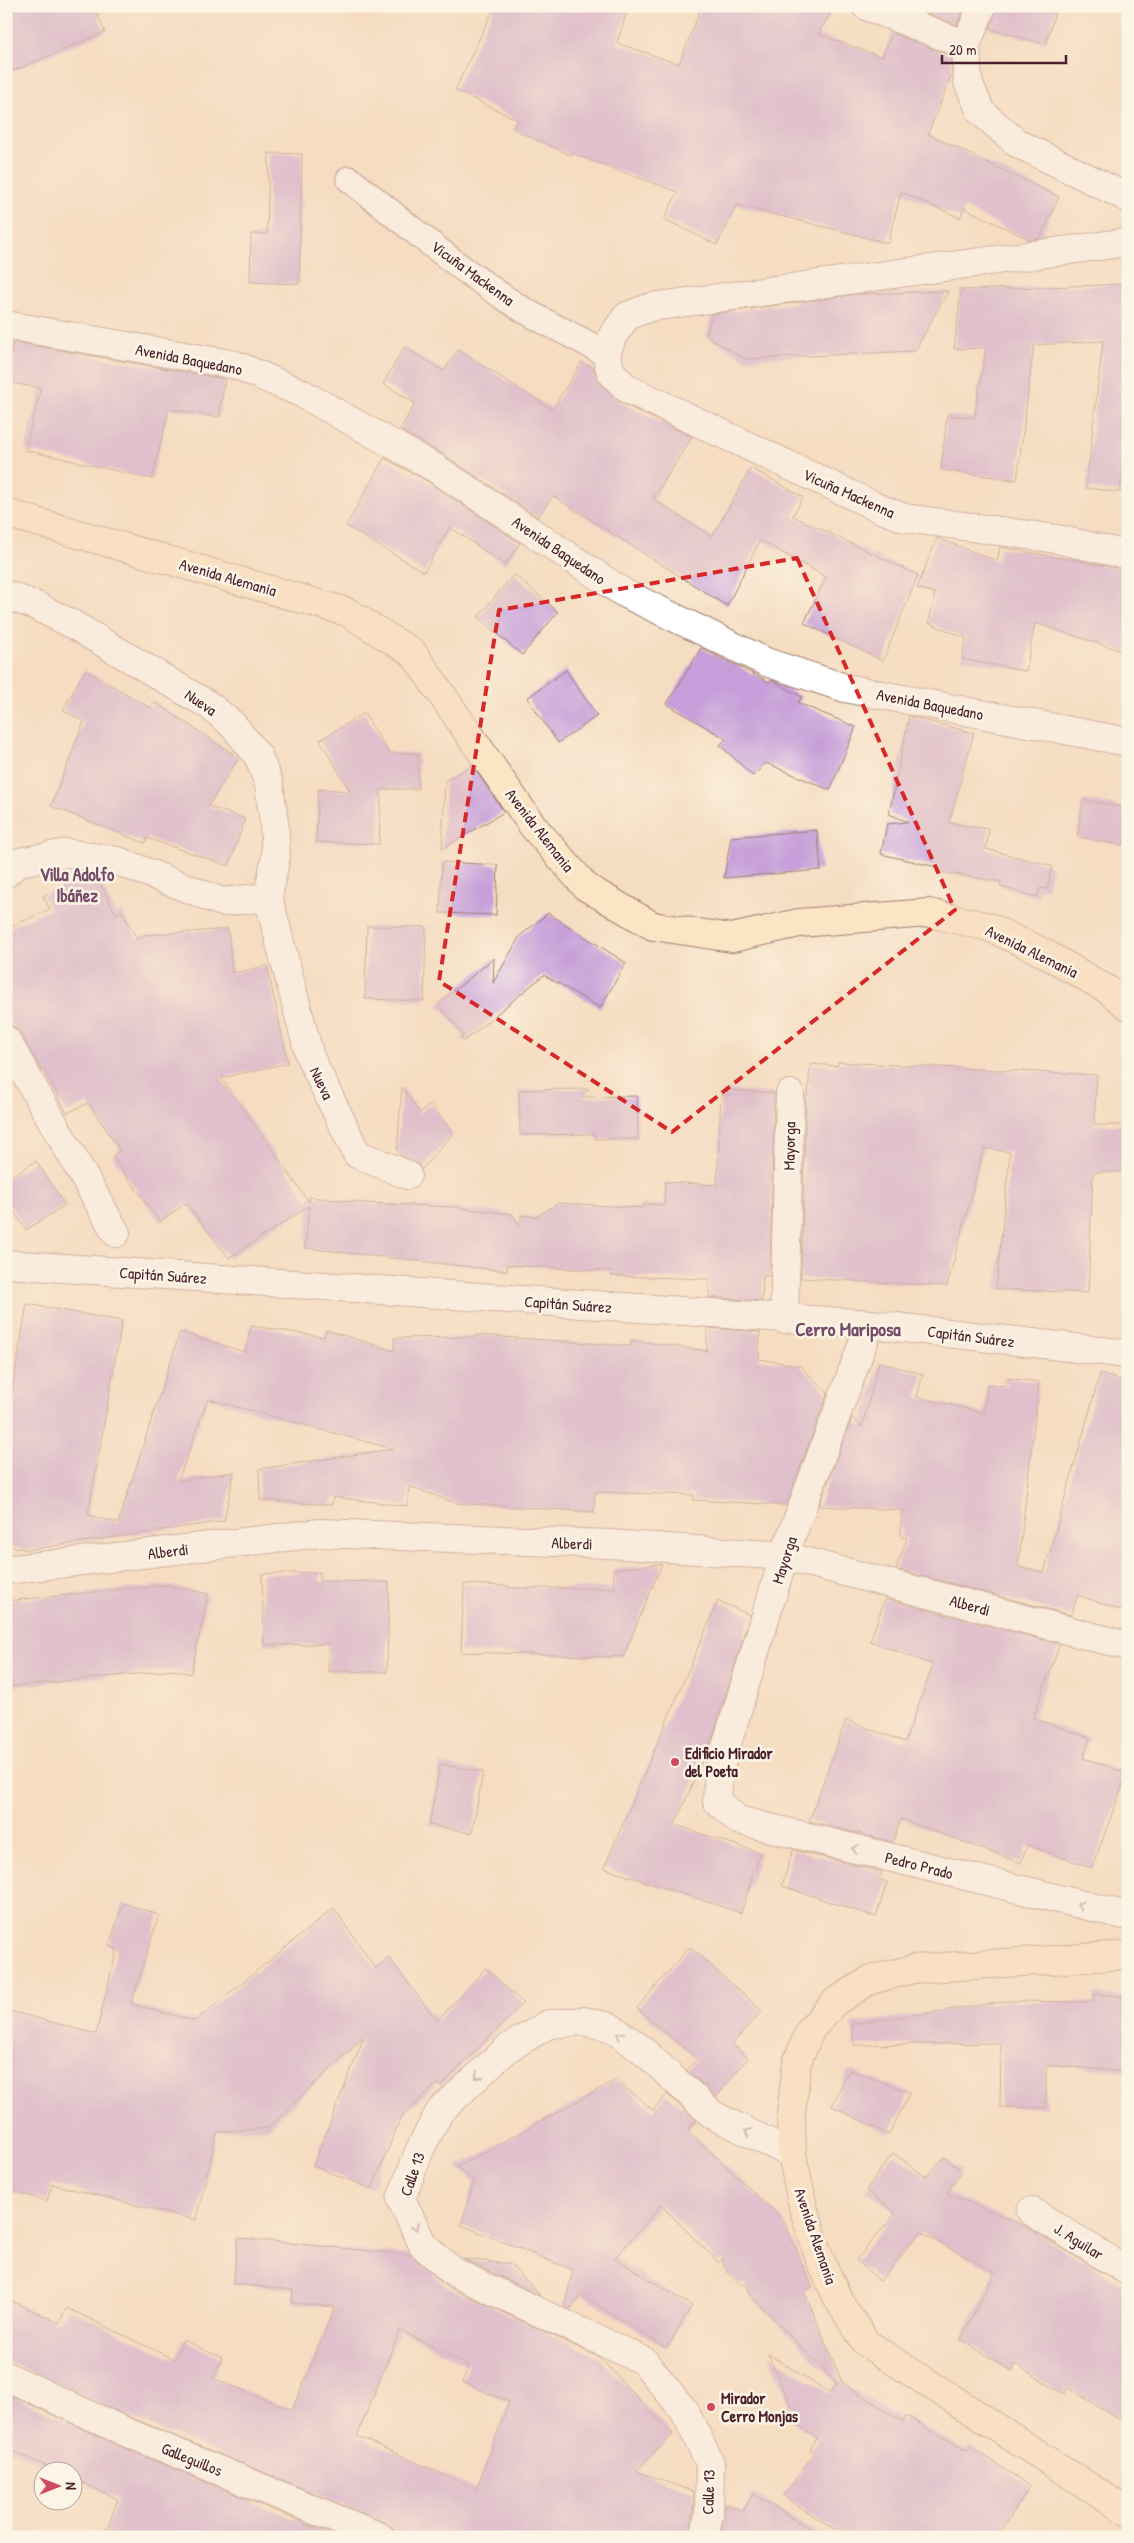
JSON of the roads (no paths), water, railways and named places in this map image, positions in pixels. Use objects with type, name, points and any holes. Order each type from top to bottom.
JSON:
[{"type":"main road","name":"Avenida Alemania","points":[[6,513],[347,612],[413,653],[532,825],[586,887],[653,926],[732,938],[800,923],[929,913],[989,927],[1053,958],[1108,990],[1128,1006]]},
{"type":"main road","name":"Avenida Alemania","points":[[1128,1955],[913,1969],[870,1980],[835,2002],[810,2030],[797,2062],[791,2114],[792,2154],[803,2207],[820,2257],[839,2301],[866,2343],[1128,2512]]},
{"type":"street","points":[[866,6],[966,45]]},
{"type":"street","points":[[982,6],[966,45],[968,82],[981,112],[1017,143],[1128,198]]},
{"type":"street","points":[[606,354],[613,335],[627,316],[651,307],[1128,242]]},
{"type":"street","name":"Avenida Baquedano","points":[[6,325],[236,366],[301,393],[436,468],[624,593],[766,662],[845,688],[1128,742]]},
{"type":"street","name":"Vicuña Mackenna","points":[[606,354],[611,372],[626,388],[881,509],[905,518],[1057,539],[1128,554]]},
{"type":"street","name":"Nueva","points":[[6,595],[34,605],[72,624],[210,706],[233,725],[258,756],[269,784],[276,855],[268,897],[310,1057],[357,1154],[407,1175]]},
{"type":"street","points":[[6,873],[19,862],[67,852],[118,861],[222,902],[268,897]]},
{"type":"street","points":[[6,1040],[116,1233]]},
{"type":"street","name":"Mayorga","points":[[784,1319],[790,1094]]},
{"type":"street","name":"Capitán Suárez","points":[[6,1264],[870,1324],[1128,1354]]},
{"type":"street","name":"Mayorga","points":[[717,1800],[720,1770],[784,1556],[870,1324]]},
{"type":"street","name":"Alberdi","points":[[6,1570],[320,1533],[608,1544],[784,1556],[1128,1646]]},
{"type":"street","name":"Pedro Prado","points":[[717,1800],[738,1820],[1128,1916]]},
{"type":"street","name":"Calle 13","points":[[704,2537],[709,2514],[710,2463],[685,2412],[644,2361],[453,2272],[423,2245],[401,2199],[420,2149],[440,2111],[508,2048],[549,2024],[583,2020],[610,2028],[640,2048],[713,2115],[792,2154]]},
{"type":"street","name":"J. Aguilar","points":[[1031,2211],[1128,2271]]},
{"type":"street","name":"Galleguillos","points":[[6,2376],[121,2430],[380,2537]]},
{"type":"lane","name":"Vicuña Mackenna","points":[[349,178],[471,273],[523,309],[570,332],[606,354]]},
{"type":"place","name":"Edificio Mirador del Poeta","points":[[675,1762]]},
{"type":"place","name":"Mirador Cerro Monjas","points":[[711,2407]]},
{"type":"district","name":"Villa Adolfo Ibáñez","points":[[77,884]]},
{"type":"district","name":"Cerro Mariposa","points":[[848,1329]]}]
